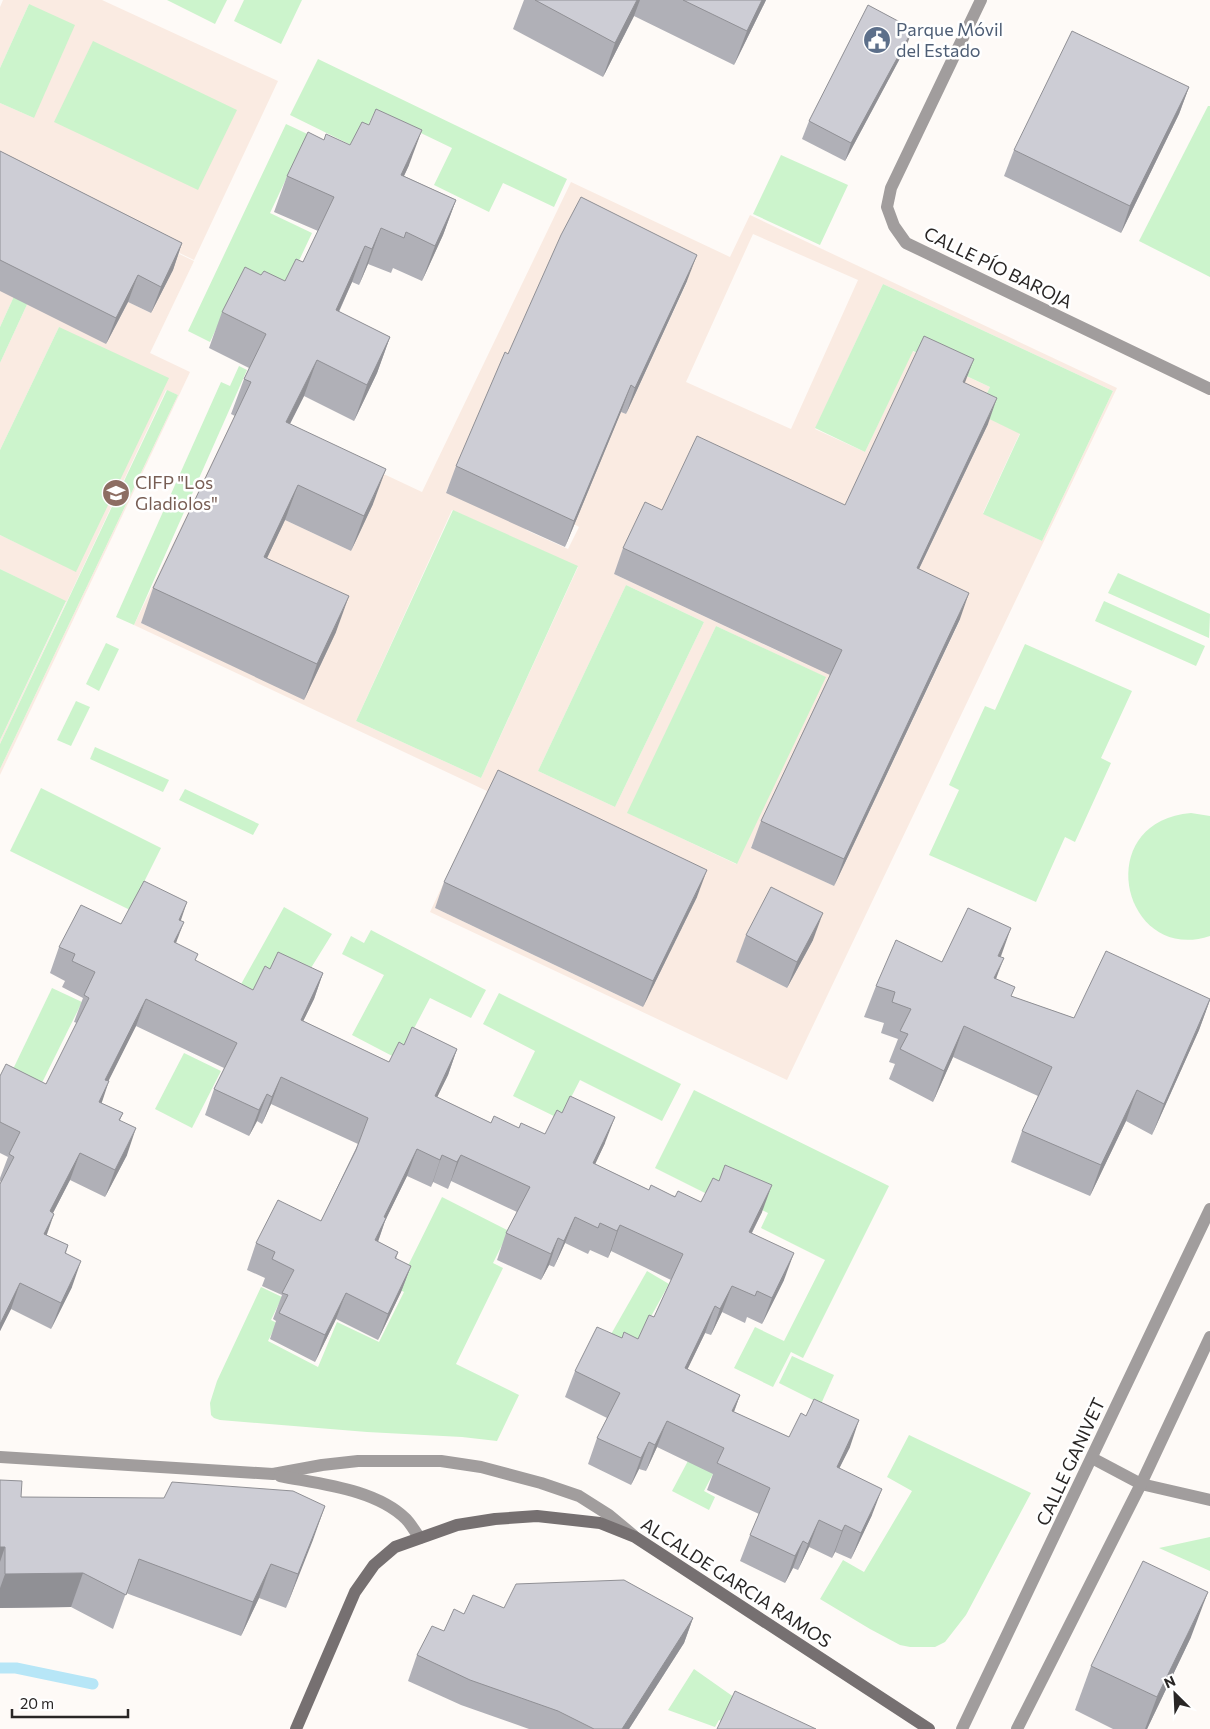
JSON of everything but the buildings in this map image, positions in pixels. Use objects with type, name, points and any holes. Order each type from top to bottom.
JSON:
[{"type":"main road","name":"ALCALDE GARCIA RAMOS","points":[[296,1729],[355,1592],[374,1565],[395,1547],[457,1525],[495,1519],[537,1516],[600,1524],[635,1537],[928,1729]]},
{"type":"street","name":"CALLE PÍO BAROJA","points":[[981,0],[891,188],[887,207],[894,226],[906,243],[1210,389]]},
{"type":"street","name":"CALLE GANIVET","points":[[962,1729],[1210,1209]]},
{"type":"street","points":[[1016,1729],[1141,1484],[1210,1337]]},
{"type":"street","points":[[0,1457],[273,1474],[358,1492],[384,1503],[406,1519],[420,1538]]},
{"type":"street","points":[[1092,1458],[1141,1484],[1210,1500]]},
{"type":"street","points":[[273,1474],[358,1461],[441,1461],[481,1467],[541,1483],[579,1496],[609,1515],[635,1537]]},
{"type":"shaded area","points":[[3,0],[102,0],[278,81],[194,260],[0,166],[0,103],[34,118],[29,4],[0,68],[0,7]]},
{"type":"shaded area","points":[[0,169],[194,261],[150,353],[190,372],[0,775],[0,769],[178,395],[166,390],[0,744],[0,740],[66,602],[0,569],[0,535],[77,571],[59,327],[0,450],[0,363],[30,298],[16,292],[0,327],[0,261],[106,344],[128,302],[151,313]]},
{"type":"shaded area","points":[[571,182],[730,257],[750,215],[1117,388],[787,1080],[430,912],[487,791],[134,625],[239,406],[422,492]],"holes":[[[571,224],[687,282],[626,414],[593,398],[602,408],[601,415],[597,420],[586,419],[583,424],[610,437],[574,524],[579,527],[568,549],[526,530],[528,525],[491,507],[489,512],[446,492],[495,379],[538,401],[543,395],[539,395],[536,392],[534,382],[540,379],[548,381],[551,376],[509,357],[551,262]],[[753,234],[858,280],[791,429],[686,382]],[[883,284],[1113,391],[1042,541],[983,513],[1020,433],[977,413],[990,387],[912,351],[865,452],[815,429]],[[915,362],[964,385],[953,408],[988,424],[907,594],[960,620],[834,886],[751,847],[835,668],[795,650],[791,657],[614,574],[636,529],[804,607],[801,614],[847,635],[850,630],[866,637],[879,611],[716,535],[712,545],[660,520],[699,438],[723,450],[712,474],[835,531]],[[229,437],[373,504],[351,551],[285,520],[251,592],[336,632],[304,699],[141,623]],[[452,510],[578,567],[481,778],[356,721]],[[626,585],[704,622],[615,807],[538,771]],[[716,626],[825,677],[736,864],[628,813]],[[488,797],[697,897],[643,1007],[435,908]],[[761,913],[813,940],[787,988],[736,962]]]},
{"type":"green space","points":[[167,0],[227,0],[215,24]]},
{"type":"green space","points":[[244,0],[302,0],[281,44],[234,21]]},
{"type":"green space","points":[[29,4],[75,25],[34,118],[0,103],[0,68]]},
{"type":"green space","points":[[93,41],[237,110],[198,190],[54,122]]},
{"type":"green space","points":[[318,59],[567,179],[554,207],[503,183],[489,212],[434,185],[452,148],[375,111],[357,148],[290,115]]},
{"type":"green space","points":[[1208,106],[1210,106],[1210,277],[1139,241]]},
{"type":"green space","points":[[286,124],[348,153],[337,177],[296,158],[270,213],[312,233],[274,314],[232,295],[210,342],[188,331]]},
{"type":"green space","points":[[781,155],[848,185],[820,245],[753,214]]},
{"type":"green space","points":[[883,284],[1113,391],[1042,541],[983,514],[1020,434],[977,413],[990,387],[913,351],[865,452],[815,428]]},
{"type":"green space","points":[[16,292],[30,298],[0,363],[0,327]]},
{"type":"green space","points":[[59,327],[169,378],[76,572],[0,535],[0,450]]},
{"type":"green space","points":[[239,366],[247,370],[134,625],[116,617],[221,382],[230,386]]},
{"type":"green space","points":[[167,390],[178,395],[0,769],[0,744]]},
{"type":"green space","points":[[453,510],[578,566],[481,778],[356,721]]},
{"type":"green space","points":[[0,569],[66,601],[0,740]]},
{"type":"green space","points":[[1118,573],[1210,614],[1209,638],[1108,593]]},
{"type":"green space","points":[[626,585],[704,622],[615,807],[538,771]]},
{"type":"green space","points":[[1104,601],[1205,646],[1196,666],[1095,621]]},
{"type":"green space","points":[[716,626],[826,677],[737,864],[627,813]]},
{"type":"green space","points":[[106,643],[119,649],[99,691],[86,684]]},
{"type":"green space","points":[[1025,644],[1132,691],[1101,758],[1111,763],[1075,842],[1065,837],[1036,902],[929,855],[959,790],[949,785],[985,706],[995,710]]},
{"type":"green space","points":[[76,701],[90,707],[71,746],[57,740]]},
{"type":"green space","points":[[95,747],[169,780],[163,792],[90,759]]},
{"type":"green space","points":[[41,788],[161,848],[130,910],[10,851]]},
{"type":"green space","points":[[185,789],[259,824],[253,835],[179,800]]},
{"type":"green space","points":[[1191,813],[1210,816],[1210,936],[1180,939],[1156,930],[1139,912],[1130,889],[1129,864],[1139,840],[1159,822]]},
{"type":"green space","points":[[284,907],[332,934],[298,989],[263,973],[241,1010],[230,1004]]},
{"type":"green space","points":[[371,930],[486,990],[471,1018],[430,998],[398,1059],[352,1035],[384,975],[342,954],[351,936],[364,943]]},
{"type":"green space","points":[[52,988],[82,1002],[32,1103],[3,1090]]},
{"type":"green space","points":[[499,993],[681,1084],[662,1121],[580,1080],[560,1119],[513,1096],[535,1051],[483,1024]]},
{"type":"green space","points":[[184,1053],[221,1071],[192,1128],[155,1109]]},
{"type":"green space","points":[[694,1090],[889,1186],[803,1358],[791,1352],[773,1387],[734,1368],[755,1327],[784,1341],[825,1260],[761,1228],[768,1213],[715,1187],[711,1196],[655,1168]]},
{"type":"green space","points":[[442,1197],[509,1231],[493,1263],[503,1268],[456,1364],[519,1395],[497,1441],[220,1420],[211,1415],[210,1403],[217,1381],[261,1287],[282,1297],[271,1320],[277,1323],[268,1341],[318,1367],[337,1322],[379,1342],[404,1292],[397,1288]]},
{"type":"green space","points":[[647,1271],[669,1284],[633,1349],[610,1336]]},
{"type":"green space","points":[[792,1356],[834,1375],[821,1404],[779,1383]]},
{"type":"green space","points":[[909,1435],[1031,1493],[966,1615],[945,1642],[935,1647],[900,1645],[820,1599],[843,1560],[864,1572],[912,1491],[887,1477]]},
{"type":"green space","points":[[689,1459],[714,1472],[704,1491],[715,1497],[709,1510],[672,1491]]},
{"type":"green space","points":[[1210,1537],[1210,1571],[1159,1548]]},
{"type":"green space","points":[[694,1669],[738,1700],[740,1729],[719,1720],[715,1727],[668,1710]]},
{"type":"waterway","points":[[0,1668],[16,1668],[93,1684]]},
{"type":"place","name":"Parque Móvil del Estado","points":[[877,40]]},
{"type":"place","name":"CIFP \"Los Gladiolos\"","points":[[116,493]]}]
